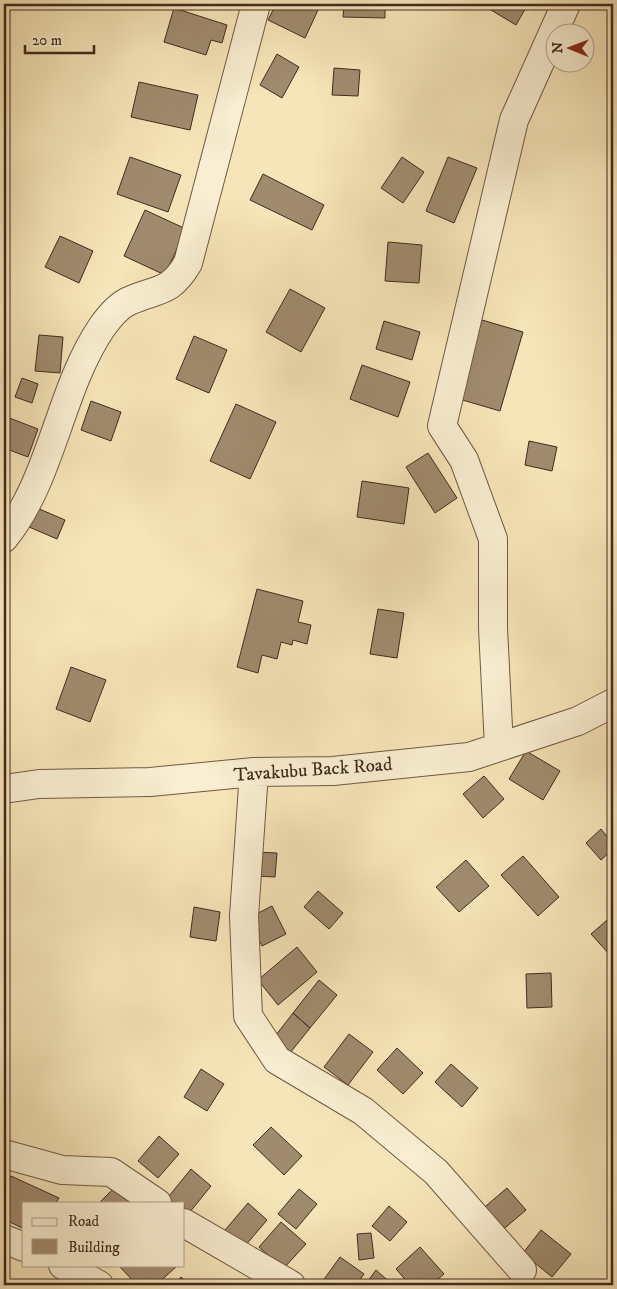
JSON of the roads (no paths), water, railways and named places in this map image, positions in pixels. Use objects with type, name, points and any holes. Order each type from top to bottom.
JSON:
[{"type":"street","points":[[4,538],[28,500],[84,361],[102,326],[116,310],[128,301],[154,294],[174,282],[188,263],[256,4]]},
{"type":"street","points":[[499,747],[493,628],[493,539],[464,460],[442,426],[514,120],[566,4]]},
{"type":"street","name":"Tavakubu Back Road","points":[[4,789],[39,784],[150,782],[254,772],[333,771],[469,757],[578,722],[613,703]]},
{"type":"street","points":[[254,772],[244,916],[248,1016],[277,1060],[363,1111],[436,1172],[522,1270]]},
{"type":"street","points":[[4,1154],[62,1170],[112,1172],[156,1202]]},
{"type":"street","points":[[185,1224],[291,1285]]},
{"type":"street","points":[[4,1239],[22,1246]]},
{"type":"street","points":[[65,1266],[99,1285]]}]
